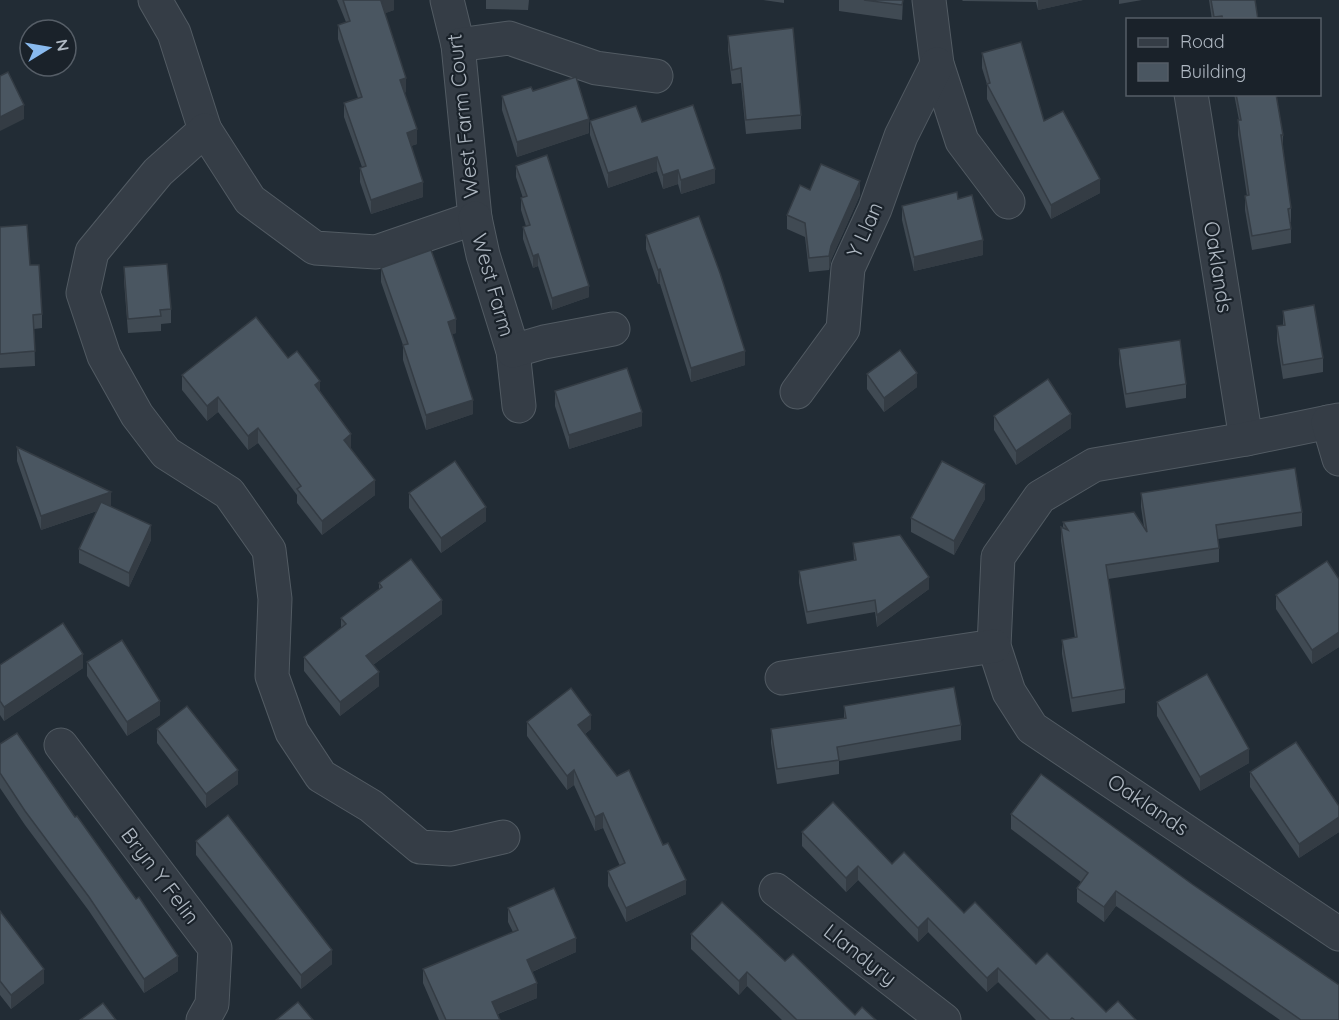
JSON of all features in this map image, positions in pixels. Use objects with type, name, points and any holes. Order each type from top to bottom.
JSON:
[{"type":"street","points":[[155,0],[174,33],[205,130],[158,172],[92,252],[83,293],[104,356],[137,415],[166,453],[229,493],[269,550],[275,599],[272,676],[292,732],[321,776],[371,806],[420,847],[451,849],[503,837]]},
{"type":"street","name":"West Farm Court","points":[[205,130],[250,200],[315,248],[376,252],[474,218],[458,45],[447,0]]},
{"type":"street","points":[[929,0],[937,64],[962,141],[1008,202]]},
{"type":"street","points":[[458,45],[509,38],[596,68],[656,76]]},
{"type":"street","name":"Y Llan","points":[[797,392],[843,330],[848,268],[875,209],[901,136],[937,64]]},
{"type":"street","name":"Oaklands","points":[[1191,96],[1246,439]]},
{"type":"street","name":"West Farm","points":[[474,218],[513,351],[519,406]]},
{"type":"street","name":"West Farm","points":[[513,351],[543,342],[613,329]]},
{"type":"street","points":[[1333,421],[1339,459]]},
{"type":"street","name":"Oaklands","points":[[1333,421],[1246,439],[1094,465],[1040,497],[998,557],[994,646],[1009,692],[1032,728],[1339,934]]},
{"type":"street","points":[[782,678],[994,646]]},
{"type":"street","name":"Bryn Y Felin","points":[[62,745],[215,948],[213,1004],[203,1020]]},
{"type":"street","name":"Llandyry","points":[[776,890],[944,1020]]},
{"type":"building","points":[[343,0],[383,0],[381,1],[406,78],[400,80],[417,129],[407,133],[423,182],[371,200],[360,168],[366,166],[344,103],[362,97],[338,25],[350,21]]},
{"type":"building","points":[[864,0],[903,0],[902,5]]},
{"type":"building","points":[[1211,0],[1255,0],[1258,18],[1214,17]]},
{"type":"building","points":[[793,28],[801,115],[746,120],[741,68],[732,70],[728,36]]},
{"type":"building","points":[[1021,42],[1044,121],[1063,111],[1100,179],[1051,205],[987,84],[990,83],[982,53]]},
{"type":"building","points":[[8,72],[24,105],[0,117],[0,76]]},
{"type":"building","points":[[576,77],[589,119],[517,142],[502,96],[531,87],[533,91]]},
{"type":"building","points":[[1236,96],[1276,96],[1283,135],[1281,135],[1291,208],[1288,209],[1291,229],[1252,236],[1245,196],[1249,195],[1238,120],[1241,120]]},
{"type":"building","points":[[693,105],[715,169],[681,180],[678,170],[663,175],[657,157],[608,173],[590,121],[636,106],[642,122]]},
{"type":"building","points":[[547,155],[589,286],[552,298],[538,254],[533,256],[523,227],[530,225],[521,198],[527,196],[516,166]]},
{"type":"building","points":[[821,164],[860,181],[831,246],[829,256],[809,258],[805,223],[787,215],[800,185],[810,190]]},
{"type":"building","points":[[957,192],[958,199],[972,195],[983,240],[914,257],[902,206]]},
{"type":"building","points":[[699,216],[745,351],[691,368],[660,269],[658,270],[646,235]]},
{"type":"building","points":[[27,225],[30,265],[39,265],[42,314],[33,315],[35,351],[0,354],[0,227]]},
{"type":"building","points":[[431,250],[456,319],[448,322],[473,400],[426,415],[403,345],[408,344],[381,268]]},
{"type":"building","points":[[167,264],[171,309],[160,310],[161,316],[128,319],[124,267]]},
{"type":"building","points":[[1314,305],[1323,358],[1283,365],[1277,326],[1285,325],[1283,311]]},
{"type":"building","points":[[256,317],[288,358],[297,351],[320,381],[315,385],[351,434],[344,440],[375,480],[322,521],[297,489],[301,486],[258,428],[248,436],[218,397],[207,406],[182,375]]},
{"type":"building","points":[[1180,340],[1186,384],[1126,394],[1119,349]]},
{"type":"building","points":[[900,350],[917,373],[884,398],[867,374]]},
{"type":"building","points":[[627,368],[642,412],[569,435],[555,391]]},
{"type":"building","points":[[1048,379],[1071,414],[1016,451],[994,416]]},
{"type":"building","points":[[17,447],[111,492],[41,516]]},
{"type":"building","points":[[455,461],[486,507],[441,538],[409,493]]},
{"type":"building","points":[[942,461],[985,484],[954,541],[911,518]]},
{"type":"building","points":[[1295,468],[1302,512],[1216,525],[1219,548],[1106,565],[1125,689],[1072,698],[1062,640],[1077,637],[1061,527],[1068,530],[1063,522],[1134,512],[1147,532],[1141,493]]},
{"type":"building","points":[[101,502],[151,525],[129,573],[79,549]]},
{"type":"building","points":[[900,535],[929,577],[877,615],[875,600],[807,612],[799,571],[856,560],[853,543]]},
{"type":"building","points":[[411,559],[442,600],[366,656],[379,672],[340,702],[304,657],[346,624],[341,618],[382,587],[379,583]]},
{"type":"building","points":[[1327,561],[1339,579],[1339,632],[1312,650],[1276,595]]},
{"type":"building","points":[[63,623],[83,654],[4,707],[0,701],[0,665]]},
{"type":"building","points":[[122,640],[160,701],[127,722],[87,662]]},
{"type":"building","points":[[1207,674],[1249,749],[1200,777],[1157,702]]},
{"type":"building","points":[[954,687],[961,725],[837,747],[839,760],[777,769],[771,729],[846,718],[844,706]]},
{"type":"building","points":[[571,688],[591,715],[578,725],[617,776],[629,770],[663,845],[668,843],[686,880],[626,908],[608,871],[625,863],[603,813],[595,817],[574,770],[567,776],[527,722]]},
{"type":"building","points":[[187,706],[238,770],[206,794],[157,729]]},
{"type":"building","points":[[17,733],[75,817],[77,816],[136,899],[139,897],[178,956],[144,979],[89,897],[25,811],[0,773],[0,744]]},
{"type":"building","points":[[1296,742],[1339,806],[1339,817],[1299,844],[1250,772]]},
{"type":"building","points":[[1041,774],[1192,884],[1339,985],[1339,1020],[1301,1020],[1116,891],[1104,907],[1077,888],[1088,873],[1011,814]]},
{"type":"building","points":[[833,802],[892,864],[904,852],[964,913],[975,902],[1036,964],[1047,953],[1106,1012],[1118,1001],[1136,1020],[1075,1020],[1072,1018],[1070,1020],[1050,1020],[998,968],[987,978],[928,918],[918,928],[858,866],[846,878],[802,832]]},
{"type":"building","points":[[228,815],[332,950],[301,975],[196,841]]},
{"type":"building","points":[[554,888],[576,938],[527,960],[537,983],[492,1002],[500,1020],[446,1020],[423,969],[518,930],[508,908]]},
{"type":"building","points":[[722,902],[785,961],[793,954],[855,1015],[862,1007],[876,1020],[797,1020],[747,972],[739,981],[691,934]]},
{"type":"building","points":[[0,911],[44,969],[11,995],[0,981]]},
{"type":"building","points":[[298,1002],[313,1020],[276,1020]]},
{"type":"building","points":[[103,1003],[116,1020],[80,1020]]}]
